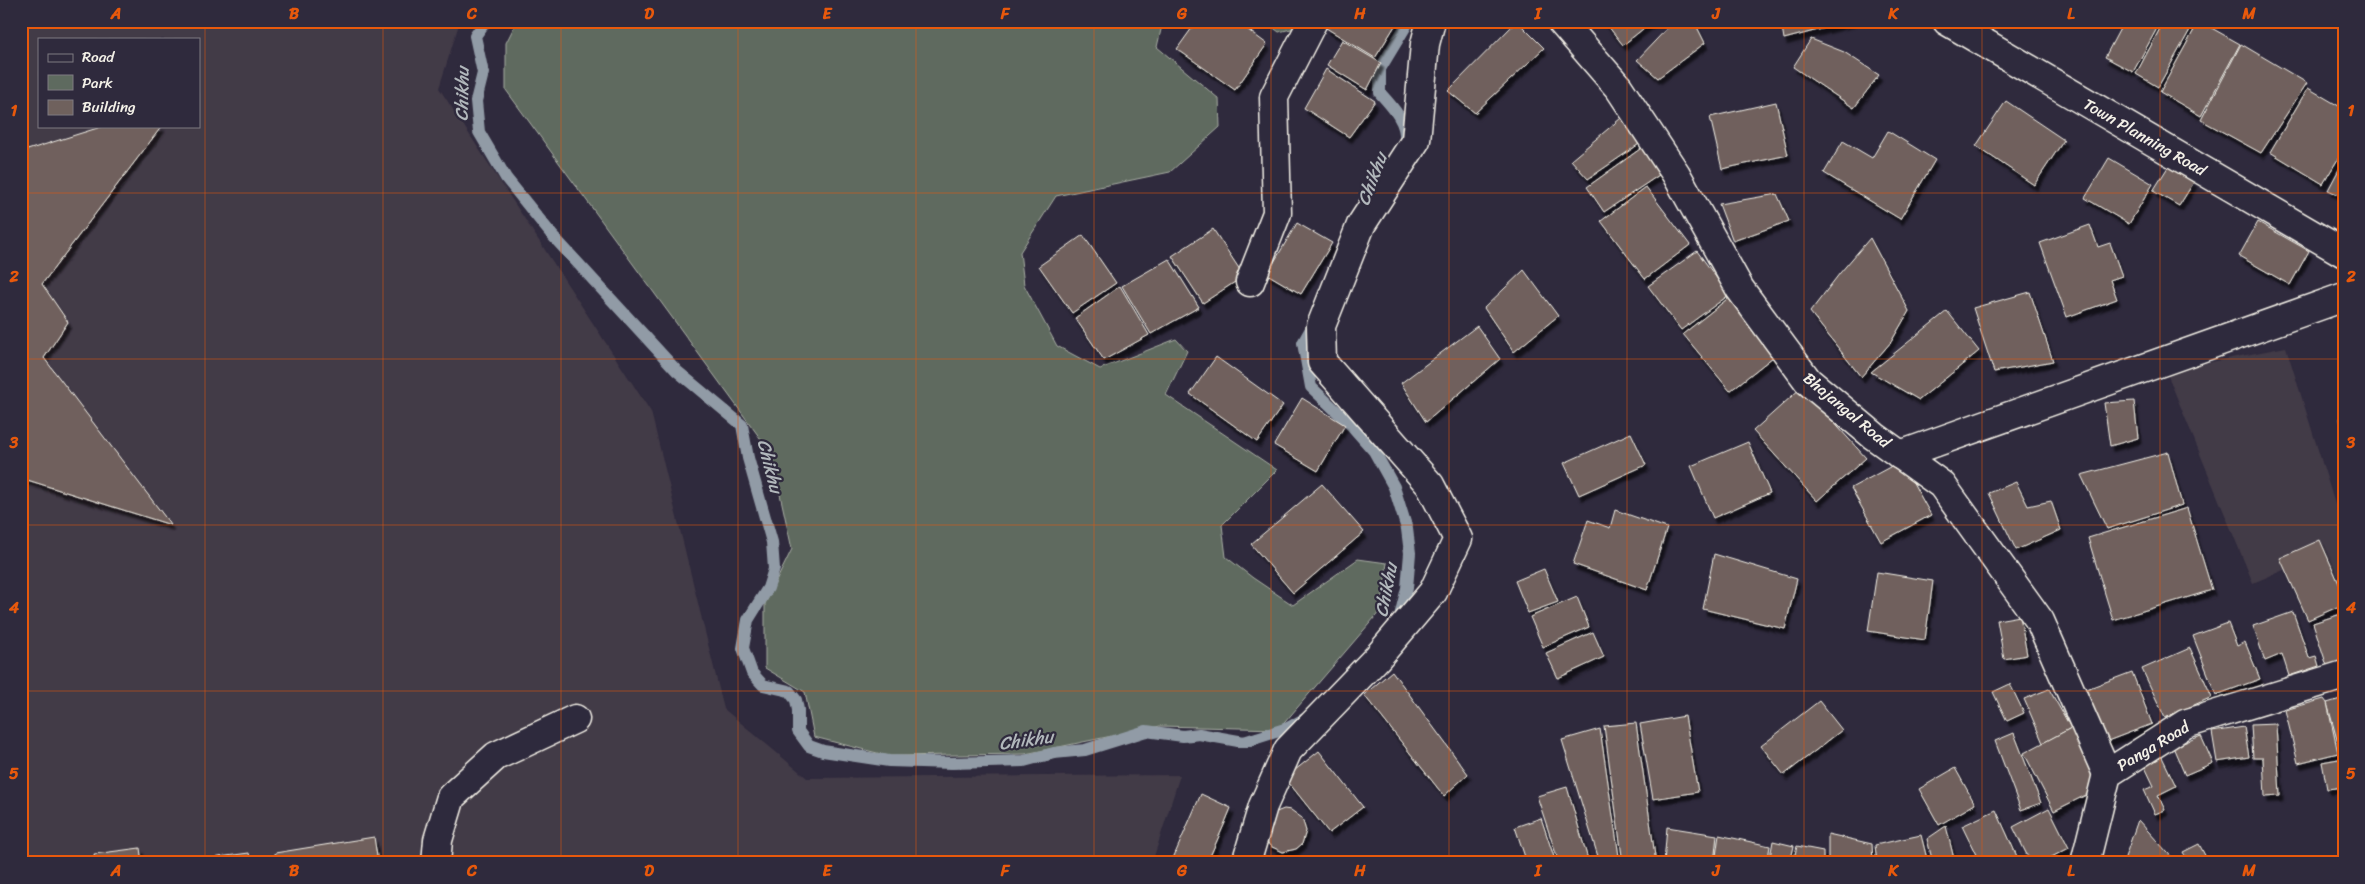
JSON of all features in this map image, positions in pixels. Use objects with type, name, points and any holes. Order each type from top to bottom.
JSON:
[{"type":"street","points":[[1250,282],[1277,213],[1274,97],[1313,21]]},
{"type":"street","points":[[1246,863],[1262,806],[1288,750],[1377,658],[1433,592],[1458,539],[1430,485],[1322,362],[1321,326],[1361,225],[1416,140],[1425,44],[1431,21]]},
{"type":"street","name":"Bhajangal Road","points":[[1562,21],[1619,88],[1676,174],[1740,289],[1808,381],[1900,455],[1942,485],[2040,621],[2107,774]]},
{"type":"street","name":"Town Planning Road","points":[[1947,21],[2344,253]]},
{"type":"street","points":[[1900,455],[2344,296]]},
{"type":"street","name":"Panga Road","points":[[2085,863],[2107,774],[2185,724],[2344,675]]},
{"type":"street","points":[[436,863],[438,840],[451,797],[496,756],[574,719]]},
{"type":"shaded area","points":[[21,21],[460,21],[439,88],[651,412],[724,709],[807,778],[1180,775],[1152,863],[21,863]]},
{"type":"shaded area","points":[[2286,347],[2344,533],[2344,604],[2286,569],[2253,583],[2166,371]]},
{"type":"green space","points":[[517,21],[1163,21],[1157,47],[1219,99],[1220,127],[1170,172],[1056,196],[1020,252],[1024,285],[1057,346],[1100,369],[1176,339],[1187,351],[1166,395],[1277,470],[1222,525],[1226,557],[1293,605],[1358,559],[1387,563],[1381,610],[1279,729],[1160,726],[1025,754],[889,756],[814,737],[805,692],[765,668],[765,604],[792,549],[771,453],[506,90],[506,43]]},
{"type":"green space","points":[[1264,21],[1298,21],[1295,28],[1279,32]]},
{"type":"building","points":[[1197,21],[1236,21],[1267,44],[1235,90],[1177,49]]},
{"type":"building","points":[[1331,21],[1398,21],[1375,58],[1326,28]]},
{"type":"building","points":[[1517,21],[1544,48],[1475,113],[1448,91]]},
{"type":"building","points":[[1604,21],[1653,21],[1623,45]]},
{"type":"building","points":[[1674,21],[1694,21],[1705,43],[1658,78],[1637,60]]},
{"type":"building","points":[[1781,21],[1852,21],[1784,39]]},
{"type":"building","points":[[2124,21],[2161,21],[2133,72],[2105,57]]},
{"type":"building","points":[[2164,21],[2195,21],[2158,87],[2136,74]]},
{"type":"building","points":[[2199,21],[2240,44],[2201,116],[2160,92]]},
{"type":"building","points":[[1811,39],[1844,52],[1879,75],[1854,108],[1793,67]]},
{"type":"building","points":[[1342,40],[1381,63],[1367,90],[1327,65]]},
{"type":"building","points":[[2241,44],[2307,83],[2261,153],[2201,120]]},
{"type":"building","points":[[1326,69],[1375,101],[1349,137],[1304,108]]},
{"type":"building","points":[[2308,88],[2344,109],[2344,149],[2323,184],[2270,152]]},
{"type":"building","points":[[2006,101],[2064,140],[2034,185],[1976,146]]},
{"type":"building","points":[[1776,102],[1788,155],[1722,169],[1710,117]]},
{"type":"building","points":[[1627,113],[1645,140],[1588,179],[1571,160]]},
{"type":"building","points":[[98,128],[160,128],[42,284],[68,322],[44,358],[171,525],[21,478],[21,152]]},
{"type":"building","points":[[1888,131],[1935,160],[1900,219],[1824,173],[1843,141],[1872,158]]},
{"type":"building","points":[[1647,144],[1662,173],[1604,212],[1587,187]]},
{"type":"building","points":[[2109,158],[2153,184],[2129,224],[2085,198]]},
{"type":"building","points":[[2344,160],[2344,197],[2328,190]]},
{"type":"building","points":[[2168,167],[2194,182],[2179,206],[2153,191]]},
{"type":"building","points":[[1646,187],[1690,245],[1645,279],[1601,221]]},
{"type":"building","points":[[1777,194],[1789,221],[1733,241],[1719,204]]},
{"type":"building","points":[[2258,222],[2309,251],[2290,285],[2239,256]]},
{"type":"building","points":[[1297,223],[1332,243],[1301,294],[1267,274]]},
{"type":"building","points":[[2090,225],[2098,247],[2110,243],[2122,276],[2110,280],[2117,299],[2067,317],[2040,243]]},
{"type":"building","points":[[1213,229],[1244,276],[1203,303],[1172,256]]},
{"type":"building","points":[[1083,235],[1116,283],[1072,313],[1039,266]]},
{"type":"building","points":[[1870,238],[1909,311],[1891,342],[1861,377],[1810,312]]},
{"type":"building","points":[[1697,251],[1729,295],[1681,330],[1648,286]]},
{"type":"building","points":[[1169,259],[1199,307],[1151,334],[1122,286]]},
{"type":"building","points":[[1524,270],[1558,316],[1514,352],[1484,308]]},
{"type":"building","points":[[1120,286],[1149,335],[1104,360],[1075,318]]},
{"type":"building","points":[[2030,292],[2053,361],[1994,372],[1973,308]]},
{"type":"building","points":[[1731,296],[1778,353],[1730,391],[1683,334]]},
{"type":"building","points":[[1947,311],[1979,351],[1919,400],[1871,372]]},
{"type":"building","points":[[1477,326],[1500,359],[1426,422],[1401,383]]},
{"type":"building","points":[[1216,357],[1283,405],[1257,442],[1190,394]]},
{"type":"building","points":[[1802,387],[1866,458],[1817,501],[1753,431]]},
{"type":"building","points":[[2338,395],[2344,395],[2344,440],[2342,440]]},
{"type":"building","points":[[1302,398],[1345,425],[1318,471],[1274,445]]},
{"type":"building","points":[[2134,401],[2138,438],[2110,446],[2104,403]]},
{"type":"building","points":[[1631,433],[1646,465],[1579,495],[1564,463]]},
{"type":"building","points":[[1748,442],[1770,493],[1713,518],[1691,466]]},
{"type":"building","points":[[2168,452],[2182,505],[2107,529],[2081,475]]},
{"type":"building","points":[[1901,461],[1931,515],[1881,542],[1851,488]]},
{"type":"building","points":[[2016,482],[2028,506],[2051,501],[2061,530],[2016,550],[1989,493]]},
{"type":"building","points":[[1322,484],[1364,532],[1293,593],[1251,544]]},
{"type":"building","points":[[2187,508],[2212,590],[2113,620],[2088,538]]},
{"type":"building","points":[[1615,510],[1667,528],[1647,590],[1573,564],[1588,520],[1610,528]]},
{"type":"building","points":[[2320,540],[2344,595],[2344,604],[2308,620],[2280,558]]},
{"type":"building","points":[[1714,554],[1797,579],[1785,629],[1703,609]]},
{"type":"building","points":[[1544,569],[1558,602],[1528,613],[1515,581]]},
{"type":"building","points":[[1877,572],[1933,581],[1925,640],[1868,631]]},
{"type":"building","points":[[1577,597],[1589,627],[1543,647],[1530,617]]},
{"type":"building","points":[[2293,612],[2309,658],[2316,656],[2319,666],[2289,676],[2282,654],[2265,661],[2253,626]]},
{"type":"building","points":[[2344,613],[2344,661],[2327,666],[2313,623]]},
{"type":"building","points":[[2020,616],[2027,655],[2004,659],[1997,620]]},
{"type":"building","points":[[2228,623],[2237,646],[2245,642],[2260,679],[2216,695],[2193,636]]},
{"type":"building","points":[[1593,632],[1604,657],[1558,678],[1546,653]]},
{"type":"building","points":[[2190,648],[2212,697],[2165,718],[2142,669]]},
{"type":"building","points":[[1392,671],[1468,774],[1444,796],[1364,695]]},
{"type":"building","points":[[2132,672],[2152,724],[2105,742],[2084,690]]},
{"type":"building","points":[[2010,684],[2024,713],[2007,721],[1993,692]]},
{"type":"building","points":[[2049,689],[2071,728],[2043,743],[2024,699]]},
{"type":"building","points":[[2344,698],[2344,749],[2340,750],[2327,703]]},
{"type":"building","points":[[2324,699],[2327,703],[2338,753],[2298,763],[2285,710]]},
{"type":"building","points":[[1819,701],[1842,730],[1784,775],[1761,746]]},
{"type":"building","points":[[1685,716],[1698,792],[1653,799],[1640,724]]},
{"type":"building","points":[[1636,723],[1656,863],[1623,863],[1604,726]]},
{"type":"building","points":[[2276,724],[2280,796],[2265,797],[2263,758],[2253,758],[2251,725]]},
{"type":"building","points":[[2244,727],[2249,757],[2217,762],[2212,732]]},
{"type":"building","points":[[2071,728],[2102,787],[2054,811],[2024,753]]},
{"type":"building","points":[[1600,729],[1620,863],[1600,863],[1562,740]]},
{"type":"building","points":[[2014,733],[2041,803],[2021,810],[1995,741]]},
{"type":"building","points":[[2201,736],[2213,763],[2185,775],[2173,747]]},
{"type":"building","points":[[1319,751],[1363,807],[1329,833],[1285,778]]},
{"type":"building","points":[[2162,757],[2176,786],[2158,795],[2165,810],[2155,814],[2144,790],[2154,786],[2144,765]]},
{"type":"building","points":[[2344,758],[2344,787],[2327,789],[2322,762]]},
{"type":"building","points":[[1955,768],[1975,804],[1939,825],[1919,789]]},
{"type":"building","points":[[1567,787],[1589,863],[1559,863],[1537,796]]},
{"type":"building","points":[[1201,794],[1231,808],[1224,825],[1207,863],[1171,863]]},
{"type":"building","points":[[2049,808],[2069,848],[2040,863],[2031,863],[2013,827]]},
{"type":"building","points":[[1284,809],[1291,810],[1302,818],[1306,831],[1302,844],[1296,849],[1283,852],[1270,846],[1266,840],[1271,814]]},
{"type":"building","points":[[1996,810],[2020,863],[1980,863],[1962,826]]},
{"type":"building","points":[[1541,818],[1556,863],[1527,863],[1515,827]]},
{"type":"building","points":[[2138,820],[2177,863],[2123,863]]},
{"type":"building","points":[[1946,826],[1955,863],[1933,863],[1927,839]]},
{"type":"building","points":[[1667,827],[1717,835],[1714,863],[1664,863]]},
{"type":"building","points":[[1828,834],[1872,844],[1873,863],[1828,863]]},
{"type":"building","points":[[1719,835],[1770,846],[1767,863],[1715,863]]},
{"type":"building","points":[[1921,835],[1928,863],[1877,863],[1875,845]]},
{"type":"building","points":[[374,837],[378,863],[277,863],[275,853]]},
{"type":"building","points":[[1773,841],[1794,846],[1790,863],[1769,863]]},
{"type":"building","points":[[2199,844],[2209,863],[2189,863],[2183,852]]},
{"type":"building","points":[[1797,846],[1823,851],[1823,863],[1793,863]]},
{"type":"building","points":[[140,848],[142,863],[96,863],[94,854]]},
{"type":"building","points":[[249,853],[251,863],[174,863]]},
{"type":"waterway","name":"Chikhu","points":[[486,21],[475,36],[483,73],[476,101],[479,132],[506,178],[552,235],[677,371],[742,425],[748,458],[772,542],[774,569],[768,588],[748,620],[743,648],[752,673],[763,685],[789,691],[796,700],[798,731],[809,746],[823,751],[889,761],[952,763],[1024,761],[1054,753],[1085,750],[1146,731],[1183,736],[1199,734],[1244,742],[1288,728],[1306,718]]},
{"type":"waterway","name":"Chikhu","points":[[1405,142],[1402,122],[1380,93],[1380,69],[1409,21]]},
{"type":"waterway","name":"Chikhu","points":[[1316,320],[1303,343],[1311,387],[1352,426],[1374,451],[1394,487],[1407,529],[1410,553],[1407,588],[1398,624]]}]
